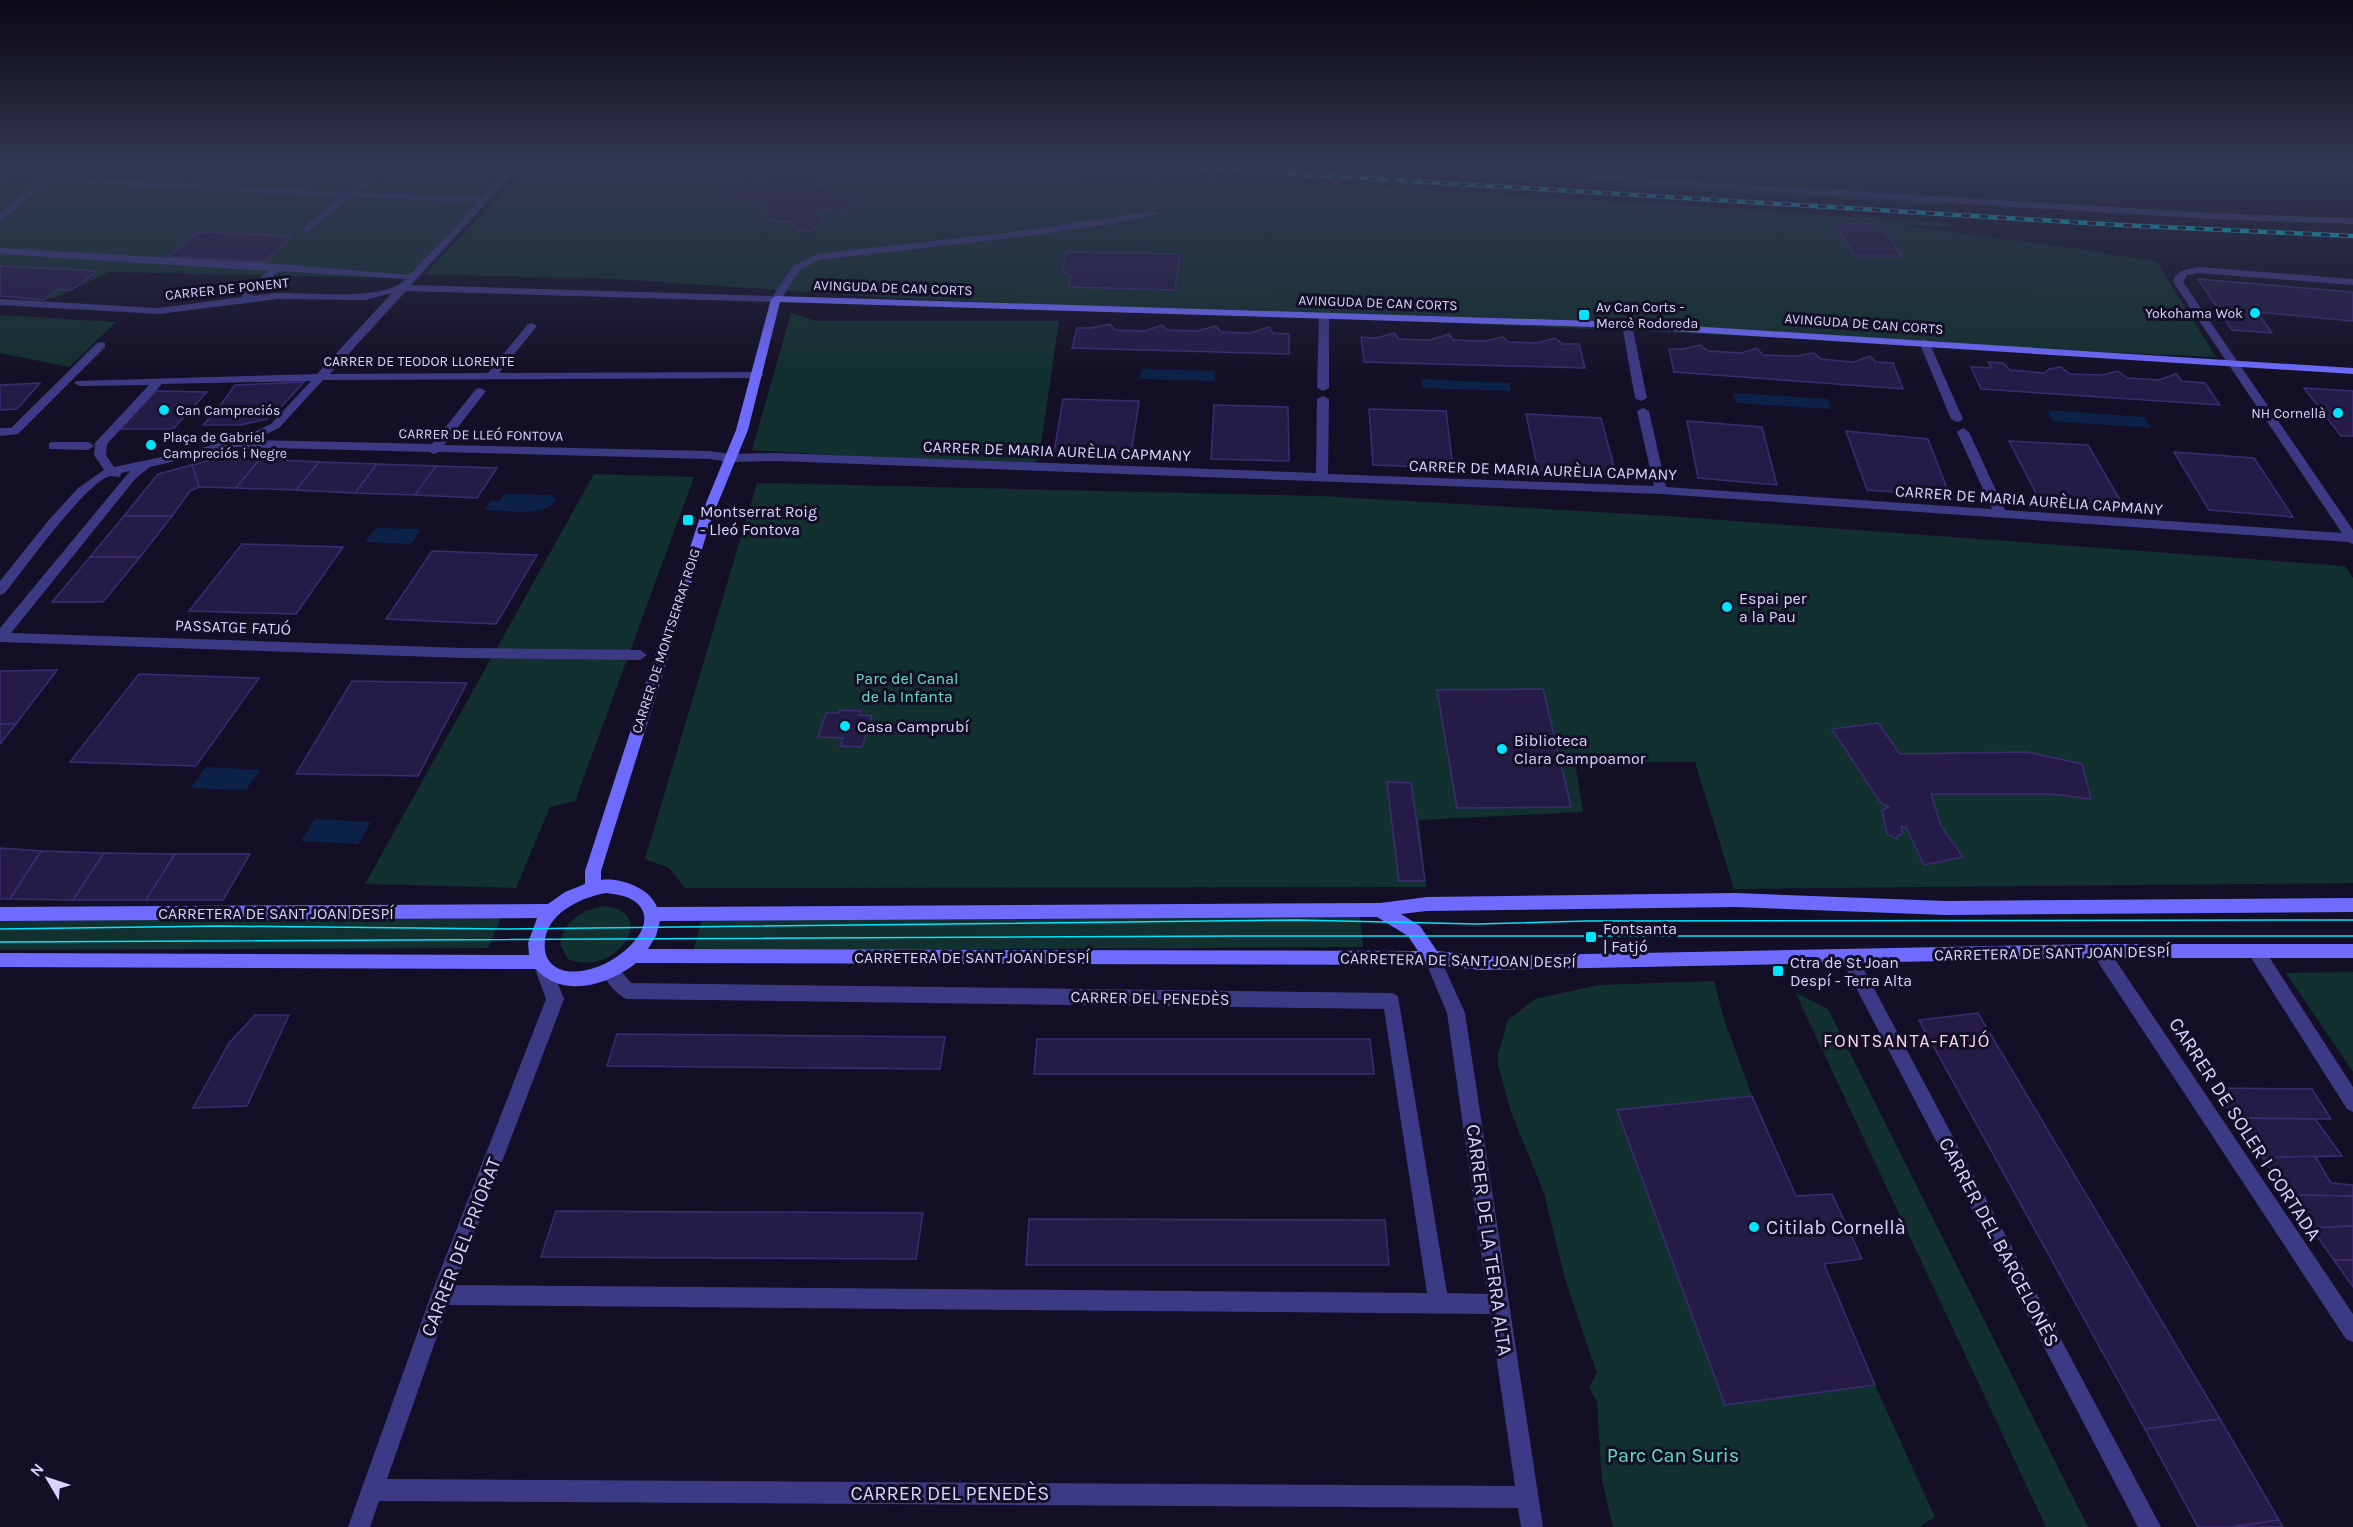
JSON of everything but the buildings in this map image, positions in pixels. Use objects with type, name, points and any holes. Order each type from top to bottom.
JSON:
[{"type":"street","points":[[0,590],[92,480],[111,471],[230,444],[258,435],[275,426],[288,415],[320,377],[450,236]]},
{"type":"street","name":"CARRER DE MONTSERRAT ROIG","points":[[593,888],[593,871],[664,644],[705,520],[731,458],[758,375],[776,299],[793,268],[801,261],[818,257],[1009,236]]},
{"type":"street","points":[[0,251],[405,276]]},
{"type":"street","points":[[246,296],[278,267]]},
{"type":"street","points":[[2353,282],[2212,271],[2184,273],[2179,277],[2178,282],[2353,539]]},
{"type":"street","name":"AVINGUDA DE CAN CORTS","points":[[402,288],[1627,325],[1924,342],[2353,371]]},
{"type":"street","name":"CARRER DE PONENT","points":[[0,302],[159,311],[278,296],[365,297],[402,288]]},
{"type":"street","points":[[1322,477],[1324,317]]},
{"type":"street","points":[[1627,325],[1661,490]]},
{"type":"street","points":[[491,376],[532,326]]},
{"type":"street","points":[[1924,342],[1957,419]]},
{"type":"street","points":[[0,432],[14,432],[101,345]]},
{"type":"street","name":"CARRER DE TEODOR LLORENTE","points":[[80,383],[320,377],[758,375]]},
{"type":"street","points":[[126,482],[111,471],[100,455],[101,443],[159,381]]},
{"type":"street","points":[[434,450],[480,391]]},
{"type":"street","points":[[1963,432],[2001,515]]},
{"type":"street","name":"CARRER DE LLEÓ FONTOVA","points":[[230,444],[709,455],[731,458]]},
{"type":"street","points":[[53,446],[88,446]]},
{"type":"street","name":"CARRER DE MARIA AURÈLIA CAPMANY","points":[[731,458],[801,458],[1661,490],[2353,539]]},
{"type":"street","points":[[0,637],[126,482],[138,470],[152,462]]},
{"type":"street","name":"PASSATGE FATJÓ","points":[[0,637],[464,653],[640,655]]},
{"type":"street","points":[[619,886],[635,891],[646,901],[651,914],[649,934],[635,956],[611,973],[586,980],[562,979],[542,965],[536,952],[536,941],[540,928],[552,911],[567,899],[593,888],[619,886]]},
{"type":"street","points":[[651,914],[1380,910],[1427,904],[1735,900],[1946,908],[2353,905]]},
{"type":"street","points":[[1380,910],[1414,931],[1432,957]]},
{"type":"street","name":"CARRETERA DE SANT JOAN DESPÍ","points":[[0,914],[552,911]]},
{"type":"street","name":"CARRETERA DE SANT JOAN DESPÍ","points":[[635,956],[1432,957],[1481,963],[2100,951],[2353,951]]},
{"type":"street","name":"CARRER DE SOLER I CORTADA","points":[[2100,951],[2353,1332]]},
{"type":"street","points":[[2256,951],[2353,1104]]},
{"type":"street","name":"CARRER DE LA TERRA ALTA","points":[[1432,957],[1455,1013],[1532,1527]]},
{"type":"street","name":"CARRER DEL BARCELONÈS","points":[[1848,957],[2150,1527]]},
{"type":"street","points":[[0,960],[542,965]]},
{"type":"street","name":"CARRER DEL PRIORAT","points":[[359,1527],[441,1296],[555,999],[542,965]]},
{"type":"street","name":"CARRER DEL PENEDÈS","points":[[611,973],[627,991],[1392,1001],[1438,1302]]},
{"type":"street","points":[[441,1296],[1499,1304]]},
{"type":"street","name":"CARRER DEL PENEDÈS","points":[[373,1490],[1527,1497]]},
{"type":"green space","points":[[0,236],[446,236],[406,278],[109,272],[55,298],[0,295]]},
{"type":"green space","points":[[461,236],[1984,236],[2157,262],[2216,357],[896,298],[615,279],[425,274]]},
{"type":"green space","points":[[791,313],[816,321],[1059,321],[1039,459],[1027,467],[752,450]]},
{"type":"green space","points":[[0,315],[116,322],[69,367],[0,353]]},
{"type":"green space","points":[[594,474],[694,477],[575,801],[550,807],[516,888],[365,884]]},
{"type":"green space","name":"Parc del Canal de la Infanta","points":[[757,483],[1320,496],[1667,516],[2345,566],[2353,578],[2353,883],[1734,889],[1695,762],[1575,762],[1583,812],[1419,820],[1426,887],[685,888],[669,868],[645,859]],"holes":[[[1878,723],[1900,754],[2090,799],[2052,794],[1931,794],[1941,826],[1963,857],[1925,865],[1906,827],[1901,827],[1903,833],[1896,839],[1887,834],[1889,807],[1881,803],[1832,729]]]},
{"type":"green space","points":[[605,906],[621,911],[629,920],[630,931],[625,943],[615,953],[601,960],[585,963],[568,959],[560,944],[570,922],[582,913]]},
{"type":"green space","points":[[1360,916],[1363,947],[693,951],[702,919]]},
{"type":"green space","points":[[501,918],[488,948],[0,950],[0,919]]},
{"type":"green space","points":[[2353,972],[2353,1072],[2286,973]]},
{"type":"green space","name":"Parc Can Suris","points":[[1714,981],[1724,1019],[1752,1096],[1617,1110],[1725,1405],[1875,1385],[1935,1517],[1919,1527],[1613,1527],[1602,1480],[1597,1402],[1589,1387],[1597,1373],[1566,1282],[1544,1193],[1511,1112],[1498,1065],[1498,1054],[1508,1020],[1535,999],[1598,985]]},
{"type":"green space","points":[[1795,992],[1828,1009],[2088,1527],[2046,1527]]},
{"type":"water","points":[[1141,369],[1215,371],[1214,381],[1140,379]]},
{"type":"water","points":[[1421,379],[1510,383],[1511,391],[1422,388]]},
{"type":"water","points":[[1733,393],[1828,399],[1831,409],[1737,403]]},
{"type":"water","points":[[2047,410],[2145,417],[2150,428],[2053,421]]},
{"type":"water","points":[[504,494],[550,495],[555,498],[555,501],[542,510],[512,512],[485,510],[490,501],[499,501]]},
{"type":"water","points":[[376,528],[421,529],[411,544],[365,542]]},
{"type":"water","points":[[206,767],[260,770],[246,790],[191,788]]},
{"type":"water","points":[[315,819],[371,822],[358,844],[301,841]]},
{"type":"tram line","points":[[0,929],[219,926],[506,929],[1297,920],[1476,924],[1587,921],[2353,920]]},
{"type":"tram line","points":[[0,942],[1241,936],[2353,936]]},
{"type":"place","name":"Yokohama Wok","points":[[2255,313]]},
{"type":"place","name":"Av Can Corts - Mercè Rodoreda","points":[[1584,315]]},
{"type":"place","name":"Can Campreciós","points":[[164,410]]},
{"type":"place","name":"NH Cornellà","points":[[2338,413]]},
{"type":"place","name":"Plaça de Gabriel Campreciós i Negre","points":[[151,445]]},
{"type":"place","name":"Montserrat Roig - Lleó Fontova","points":[[688,520]]},
{"type":"place","name":"Espai per a la Pau","points":[[1727,607]]},
{"type":"place","name":"Casa Camprubí","points":[[845,726]]},
{"type":"place","name":"Biblioteca Clara Campoamor","points":[[1502,749]]},
{"type":"place","name":"Fontsanta | Fatjó","points":[[1591,937]]},
{"type":"place","name":"Ctra de St Joan Despí - Terra Alta","points":[[1778,971]]},
{"type":"place","name":"Citilab Cornellà","points":[[1754,1227]]},
{"type":"district","name":"FONTSANTA-FATJÓ","points":[[1907,1041]]}]
